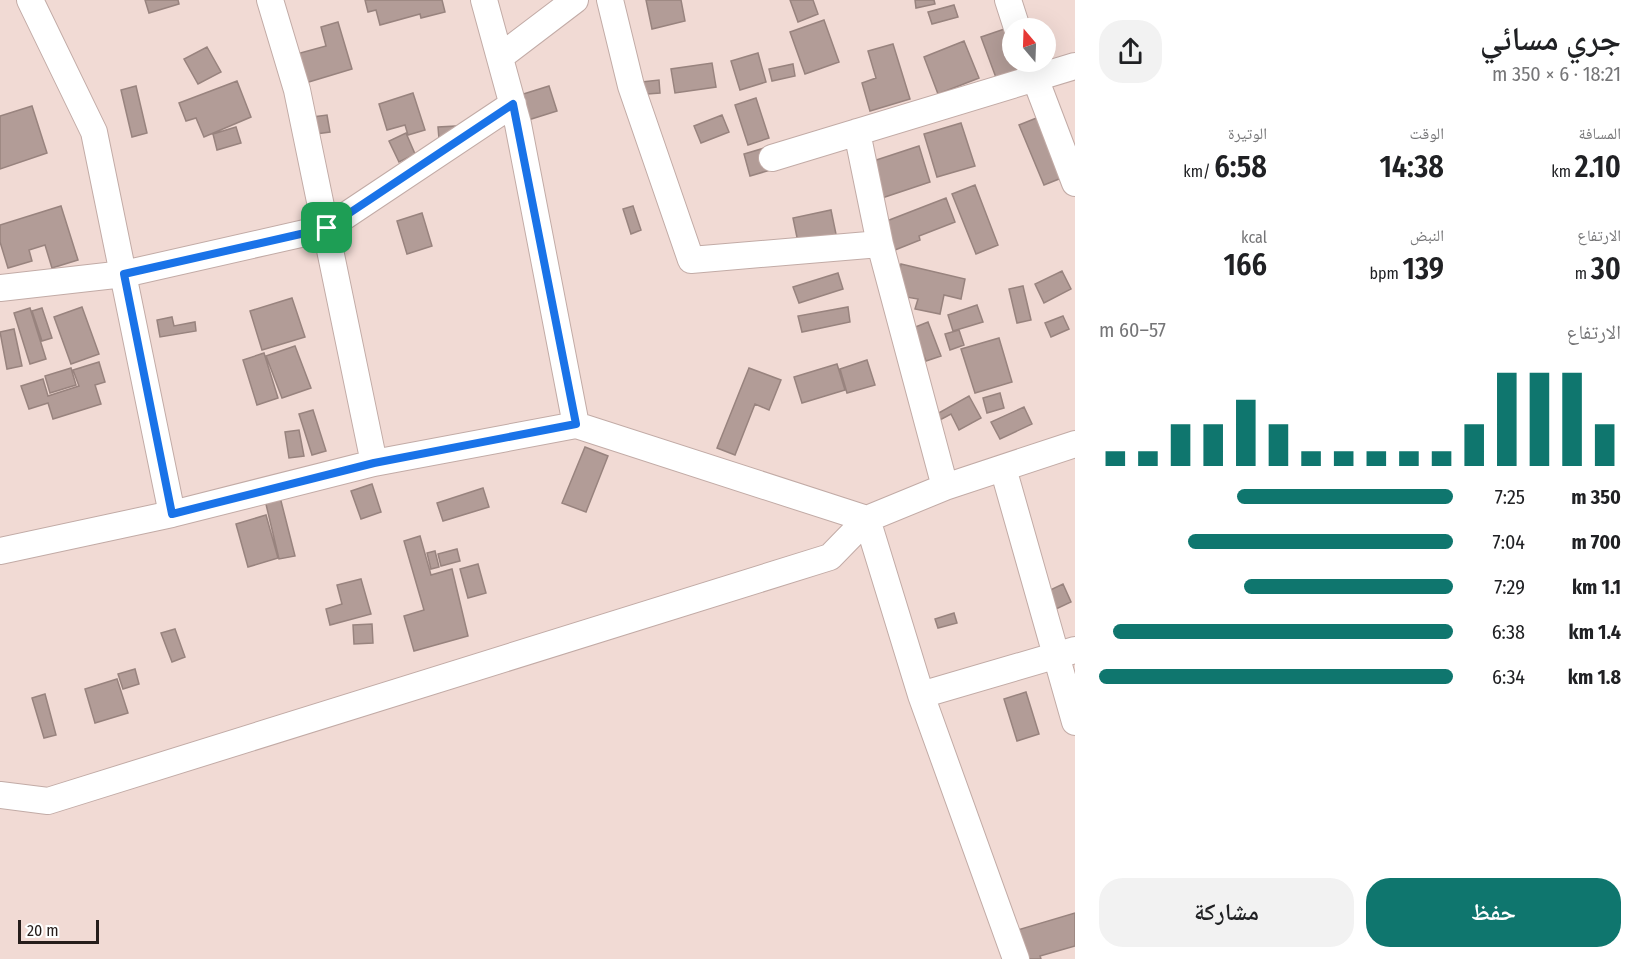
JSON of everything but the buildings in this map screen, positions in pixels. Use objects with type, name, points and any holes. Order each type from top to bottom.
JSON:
[{"type":"street","points":[[30,0],[94,132],[172,514]]},
{"type":"street","points":[[270,0],[297,90],[374,463]]},
{"type":"street","points":[[484,0],[513,104],[576,424]]},
{"type":"street","points":[[500,57],[575,0]]},
{"type":"street","points":[[610,0],[631,86],[691,260],[880,244]]},
{"type":"street","points":[[1008,0],[1014,18]]},
{"type":"street","points":[[1056,68],[1075,66]]},
{"type":"street","points":[[771,158],[857,132],[1025,72]]},
{"type":"street","points":[[1032,72],[1075,183]]},
{"type":"street","points":[[0,288],[124,274],[327,228],[513,104]]},
{"type":"street","points":[[857,132],[880,244],[945,487]]},
{"type":"street","points":[[0,551],[172,514],[374,463],[576,424],[867,519]]},
{"type":"street","points":[[0,795],[48,801],[830,557],[867,519],[945,487],[1075,444]]},
{"type":"street","points":[[1003,468],[1065,653],[1075,722]]},
{"type":"street","points":[[867,519],[921,695],[1016,959]]},
{"type":"street","points":[[921,695],[1065,653]]},
{"type":"route","points":[[513,104],[576,424],[374,463],[172,514],[124,274],[327,228],[513,104]]}]
